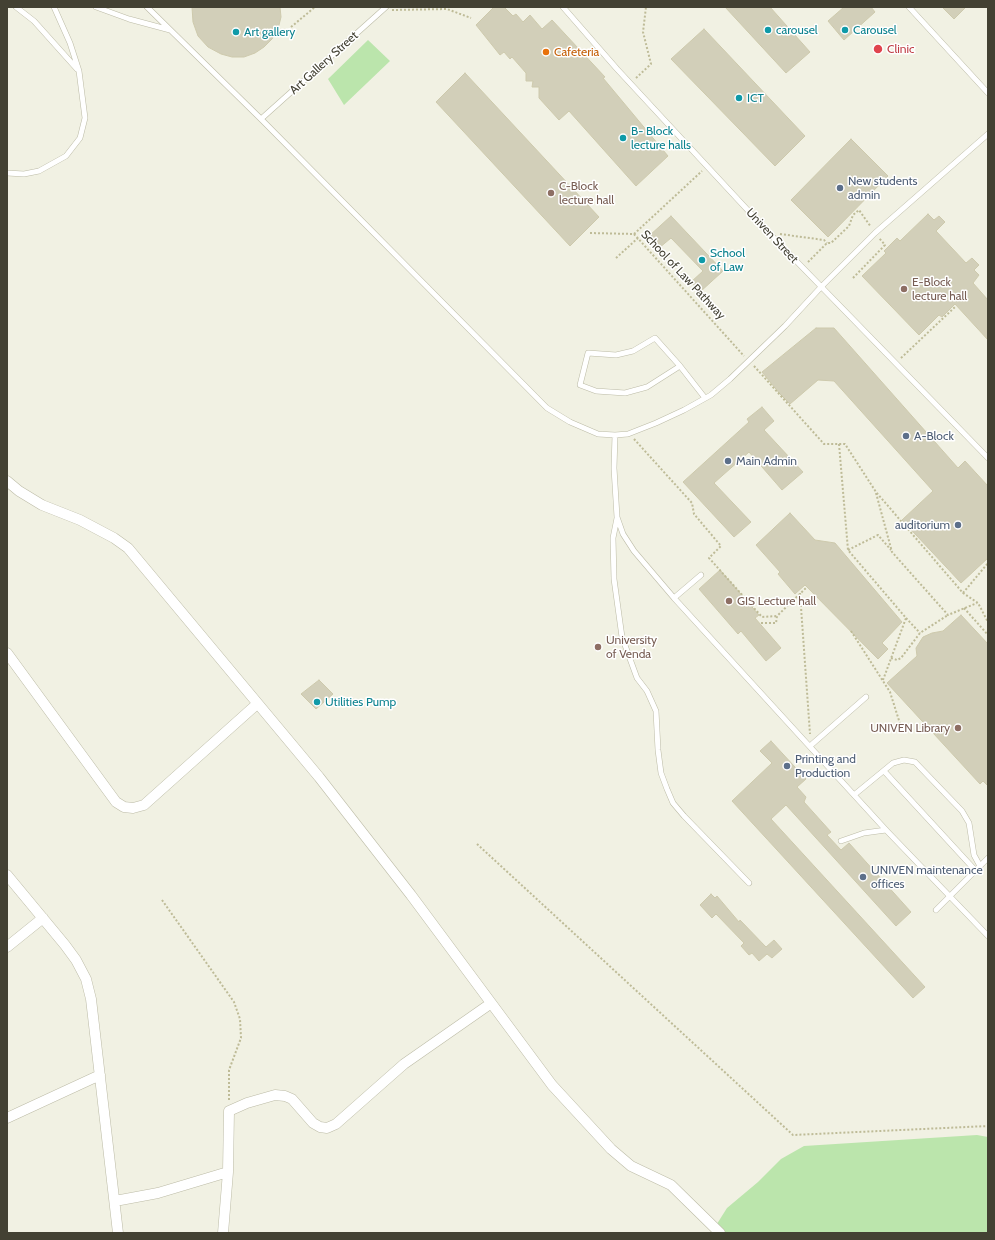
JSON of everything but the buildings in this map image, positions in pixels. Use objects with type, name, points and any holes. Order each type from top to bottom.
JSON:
[{"type":"street","points":[[7,481],[19,492],[42,505],[80,520],[114,538],[128,548],[185,614],[257,704],[319,777],[385,862],[552,1085],[610,1149],[631,1166],[671,1185],[720,1233]]},
{"type":"street","points":[[7,653],[116,802],[124,807],[133,808],[144,805],[257,704]]},
{"type":"street","points":[[7,875],[76,960],[86,979],[91,999],[118,1233]]},
{"type":"street","points":[[7,948],[43,918]]},
{"type":"street","points":[[223,1233],[228,1172],[229,1112],[247,1103],[265,1097],[285,1096],[292,1099],[313,1123],[320,1127],[327,1128],[336,1124],[347,1115],[404,1064],[490,1004]]},
{"type":"street","points":[[7,1118],[100,1075]]},
{"type":"street","points":[[115,1201],[164,1191],[228,1172]]},
{"type":"lane","points":[[16,7],[34,21],[79,71]]},
{"type":"lane","points":[[7,173],[24,174],[39,171],[66,156],[80,138],[85,118],[79,71],[70,43],[54,7]]},
{"type":"lane","points":[[96,7],[128,19],[171,30]]},
{"type":"lane","points":[[147,7],[261,119],[547,408],[570,422],[598,434],[628,434],[656,423],[705,398],[730,379],[875,233],[988,134]]},
{"type":"lane","name":"Univen Street","points":[[563,7],[768,232],[988,458]]},
{"type":"lane","points":[[909,7],[988,93]]},
{"type":"lane","name":"Art Gallery Street","points":[[261,119],[384,8]]},
{"type":"lane","points":[[680,366],[647,387],[625,393],[596,391],[580,385],[588,353],[621,354],[633,351],[655,338],[680,366],[705,398]]},
{"type":"lane","points":[[615,435],[614,468],[617,517],[613,538],[614,572],[622,637],[637,678],[647,691],[656,711],[661,773],[673,803],[749,883]]},
{"type":"lane","points":[[617,517],[623,534],[634,551],[674,598],[886,830],[988,936]]},
{"type":"lane","points":[[674,598],[701,575]]},
{"type":"lane","points":[[810,746],[866,697]]},
{"type":"lane","points":[[854,795],[898,761],[910,760],[915,762],[962,811],[969,823],[974,855],[980,866]]},
{"type":"lane","points":[[884,771],[975,870]]},
{"type":"lane","points":[[841,841],[864,833],[886,830]]},
{"type":"lane","points":[[936,910],[988,858]]},
{"type":"path","points":[[291,27],[315,7]]},
{"type":"path","points":[[631,83],[652,64],[643,32],[644,12],[646,7]]},
{"type":"path","points":[[384,8],[447,9],[471,18]]},
{"type":"path","points":[[634,234],[708,166]]},
{"type":"path","points":[[803,268],[827,244],[832,243],[849,226],[853,215],[859,210],[885,245],[853,278]]},
{"type":"path","points":[[768,232],[824,240],[827,244]]},
{"type":"path","name":"School of Law Pathway","points":[[590,233],[634,234],[824,444],[839,444]]},
{"type":"path","points":[[616,258],[638,238]]},
{"type":"path","points":[[896,363],[956,306]]},
{"type":"path","points":[[628,434],[692,503],[694,514],[721,546],[709,558],[762,617],[777,616]]},
{"type":"path","points":[[920,633],[848,550],[839,444],[845,444],[876,492],[963,592],[978,602],[988,622]]},
{"type":"path","points":[[876,492],[892,552]]},
{"type":"path","points":[[848,550],[878,535],[948,615]]},
{"type":"path","points":[[963,592],[988,564]]},
{"type":"path","points":[[762,623],[776,623],[777,616],[807,587]]},
{"type":"path","points":[[800,593],[810,746]]},
{"type":"path","points":[[891,658],[897,660],[901,658],[920,633],[948,615],[978,602]]},
{"type":"path","points":[[964,608],[988,635]]},
{"type":"path","points":[[883,680],[906,618]]},
{"type":"path","points":[[851,631],[890,692],[902,730]]},
{"type":"path","points":[[477,844],[793,1135],[988,1126]]},
{"type":"path","points":[[162,900],[230,997],[240,1019],[241,1038],[230,1070],[229,1112]]},
{"type":"green space","points":[[368,40],[390,61],[344,105],[328,79]]},
{"type":"green space","points":[[977,1135],[988,1137],[988,1233],[720,1233],[715,1227],[727,1208],[758,1182],[781,1159],[804,1146]]},
{"type":"place","name":"carousel","points":[[768,30]]},
{"type":"place","name":"Carousel","points":[[845,30]]},
{"type":"place","name":"Art gallery","points":[[236,32]]},
{"type":"place","name":"Clinic","points":[[878,49]]},
{"type":"place","name":"Cafeteria","points":[[546,52]]},
{"type":"place","name":"ICT","points":[[739,98]]},
{"type":"place","name":"B- Block lecture halls","points":[[623,138]]},
{"type":"place","name":"New students admin","points":[[840,188]]},
{"type":"place","name":"C-Block lecture hall","points":[[551,193]]},
{"type":"place","name":"School of Law","points":[[702,260]]},
{"type":"place","name":"E-Block lecture hall","points":[[904,289]]},
{"type":"place","name":"A-Block","points":[[906,436]]},
{"type":"place","name":"Main Admin","points":[[728,461]]},
{"type":"place","name":"auditorium","points":[[958,525]]},
{"type":"place","name":"GIS Lecture hall","points":[[729,601]]},
{"type":"place","name":"University of Venda","points":[[598,647]]},
{"type":"place","name":"Utilities Pump","points":[[317,702]]},
{"type":"place","name":"UNIVEN Library","points":[[958,728]]},
{"type":"place","name":"Printing and Production","points":[[787,766]]},
{"type":"place","name":"UNIVEN maintenance offices","points":[[863,877]]}]
